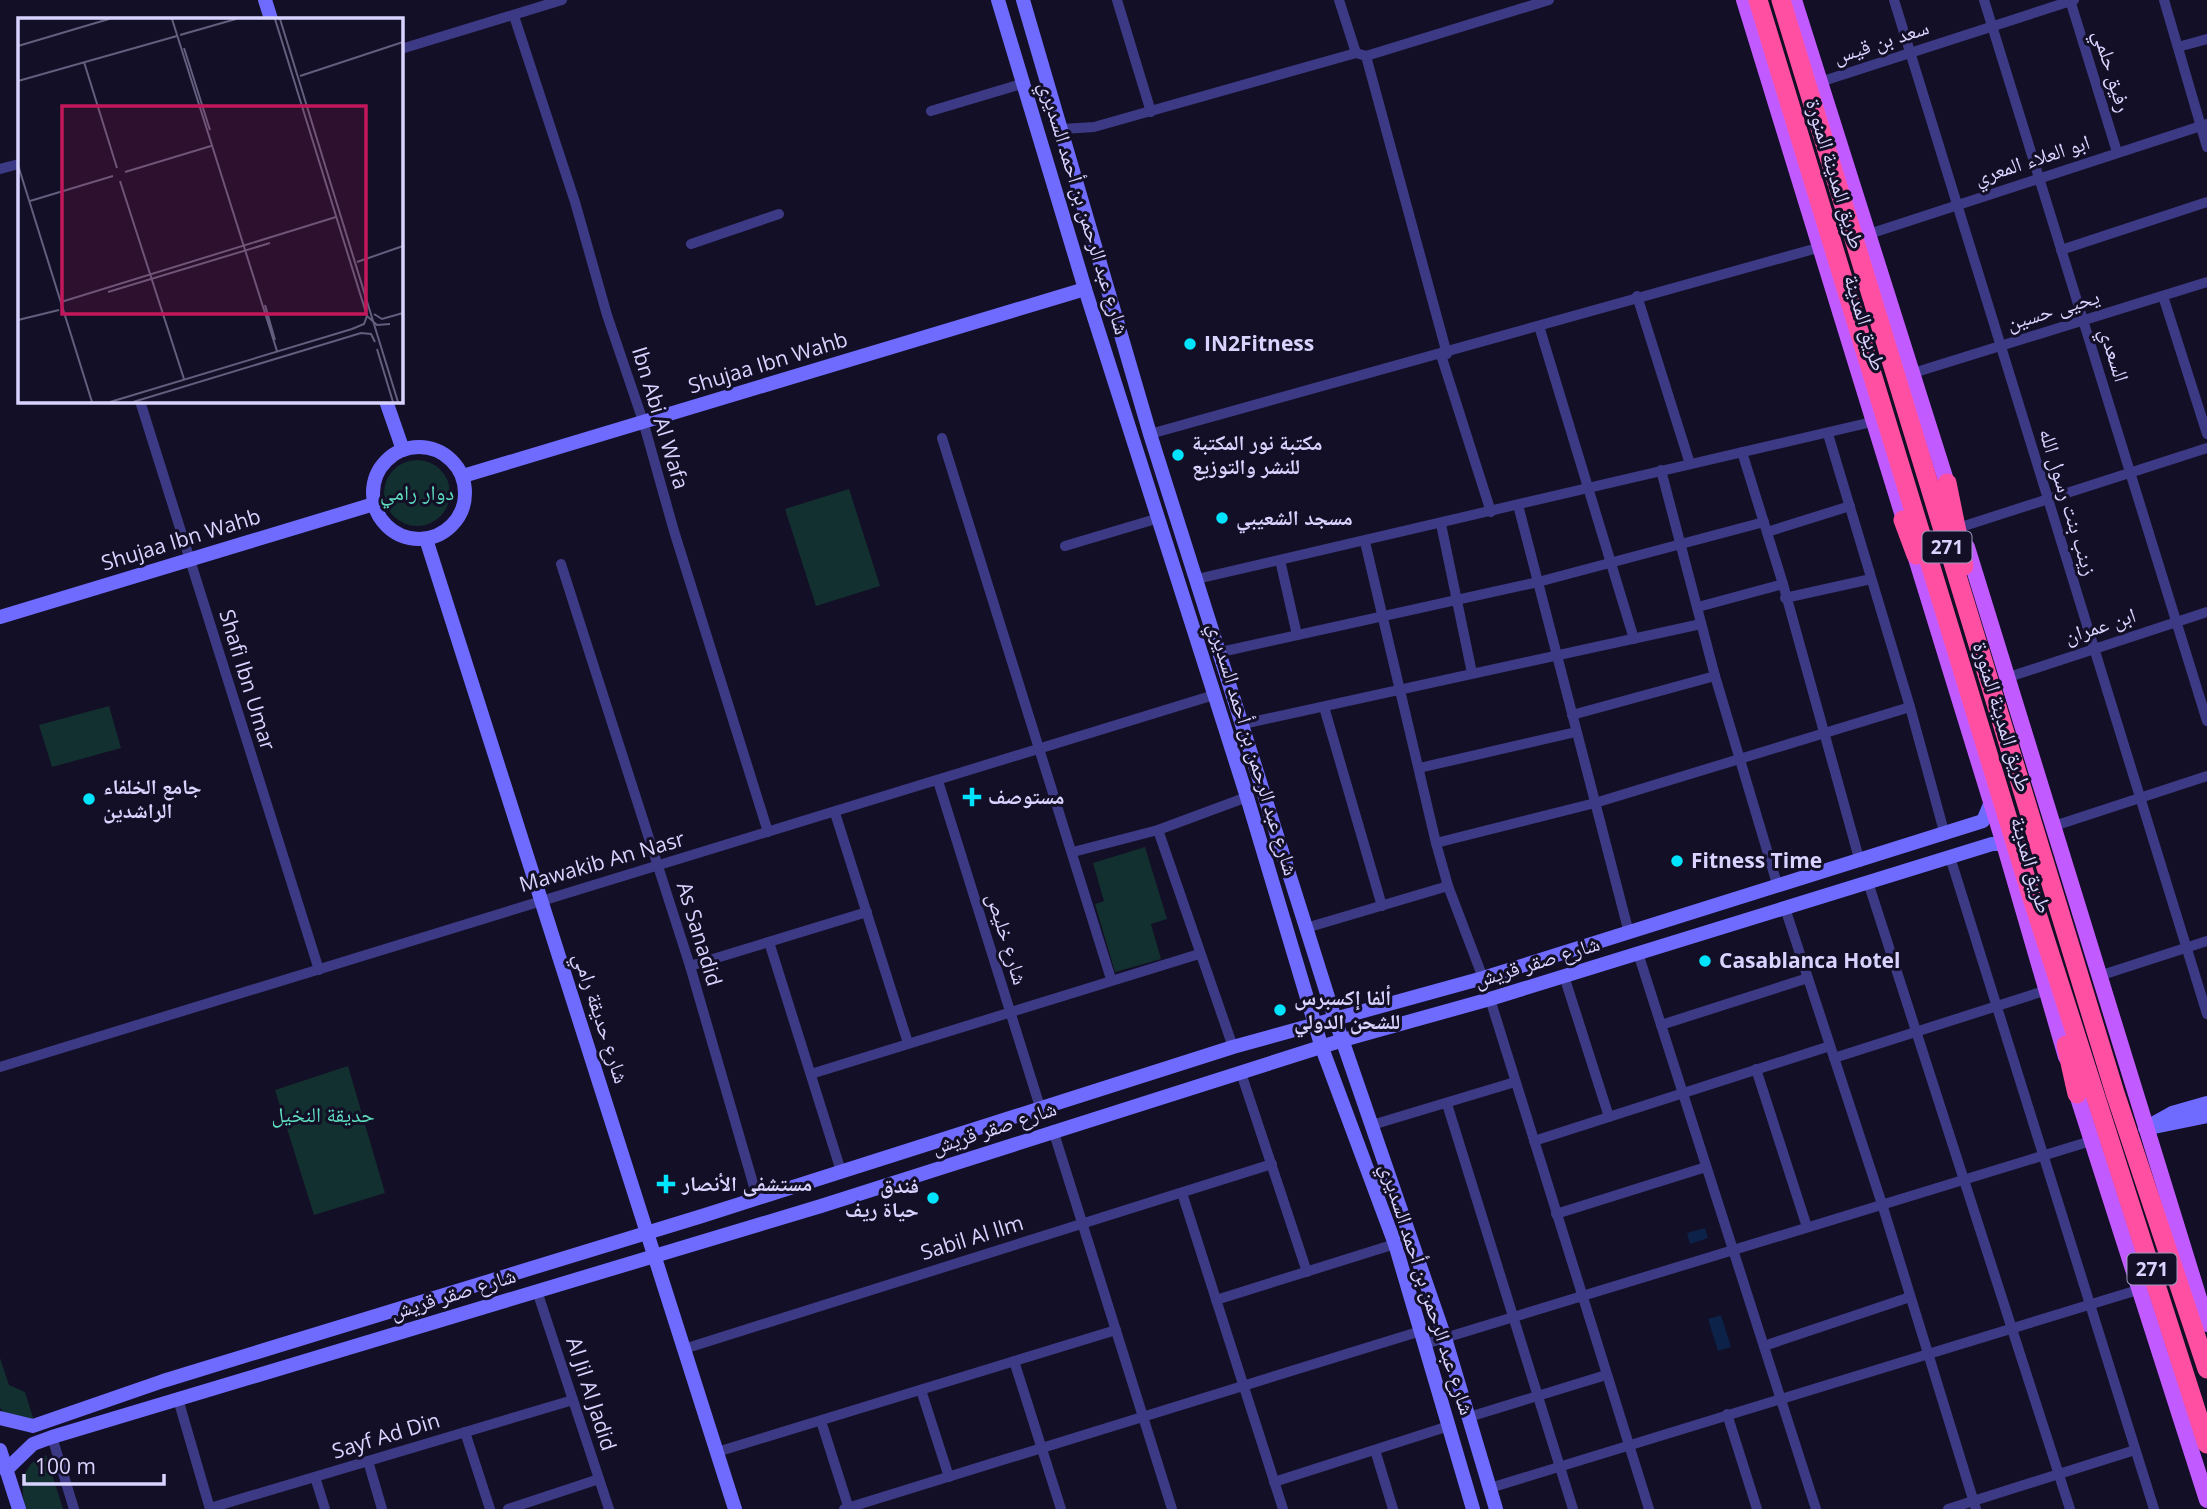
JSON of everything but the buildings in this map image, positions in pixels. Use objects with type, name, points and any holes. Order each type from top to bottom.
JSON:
[{"type":"highway","name":"طريق المدينة المنورة","points":[[1757,0],[1977,711],[2032,898],[2085,1094],[2207,1444]]},
{"type":"highway","name":"طريق المدينة المنورة","points":[[1781,0],[2115,1093],[2207,1369]]},
{"type":"highway","points":[[1947,483],[1985,670]]},
{"type":"highway","points":[[1903,520],[1977,711]]},
{"type":"main road","name":"طريق المدينة","points":[[1744,0],[1991,802],[2044,991],[2085,1094],[2091,1140],[2206,1495]]},
{"type":"main road","points":[[1757,0],[1799,181]]},
{"type":"main road","name":"طريق المدينة","points":[[1794,0],[1869,234],[1910,374],[1961,527],[2051,827],[2102,975],[2207,1324]]},
{"type":"main road","points":[[1819,127],[1874,255]]},
{"type":"main road","name":"طريق المدينة","points":[[2063,921],[2146,1128]]},
{"type":"street","points":[[265,0],[271,18]]},
{"type":"street","points":[[402,49],[562,0]]},
{"type":"street","points":[[1117,0],[1151,112]]},
{"type":"street","points":[[1339,0],[1361,54],[1444,355],[1491,512]]},
{"type":"street","points":[[1062,129],[1094,127],[1151,112],[1549,0]]},
{"type":"street","name":"زينب بنت رسول الله","points":[[1894,0],[2207,1014]]},
{"type":"street","name":"السعدي","points":[[1984,0],[2207,721]]},
{"type":"street","name":"سعد بن قيس","points":[[1820,82],[2071,0]]},
{"type":"street","name":"رفيق حلمي","points":[[2071,0],[2117,152]]},
{"type":"street","points":[[2164,0],[2204,125],[2207,147]]},
{"type":"street","points":[[1000,5],[1023,1]]},
{"type":"street","name":"شارع عبد الرحمن بن أحمد السديري","points":[[1023,1],[1150,435],[1221,652],[1335,1019],[1445,1338],[1496,1509]]},
{"type":"street","name":"شارع عبد الرحمن بن أحمد السديري","points":[[1000,5],[1085,289],[1247,797],[1322,1048],[1395,1244],[1473,1509]]},
{"type":"street","name":"Ibn Abi Al Wafa","points":[[514,16],[643,421],[674,531],[768,832]]},
{"type":"street","points":[[2178,47],[2207,39]]},
{"type":"street","points":[[931,111],[1025,83]]},
{"type":"street","name":"ابو العلاء المعري","points":[[1869,234],[2204,125]]},
{"type":"street","points":[[0,169],[18,163]]},
{"type":"street","points":[[2062,250],[2207,202]]},
{"type":"street","points":[[691,244],[779,214]]},
{"type":"street","points":[[1150,435],[1444,355],[1637,296],[1821,247]]},
{"type":"street","name":"يحيى حسين","points":[[1910,374],[2207,282]]},
{"type":"street","name":"Shujaa Ibn Wahb","points":[[463,476],[1085,289]]},
{"type":"street","points":[[1637,296],[1690,464]]},
{"type":"street","points":[[2163,296],[2207,434]]},
{"type":"street","points":[[1539,326],[1634,639]]},
{"type":"street","name":"Shafi Ibn Umar","points":[[140,402],[319,970]]},
{"type":"street","points":[[386,402],[403,450]]},
{"type":"street","points":[[1197,579],[1872,422]]},
{"type":"street","points":[[1828,434],[1910,707],[1945,835]]},
{"type":"street","points":[[942,438],[1111,979]]},
{"type":"street","points":[[421,447],[438,451],[453,461],[463,476],[466,497],[460,518],[444,534],[426,540],[401,537],[383,524],[374,504],[373,488],[378,472],[388,458],[403,450],[421,447]]},
{"type":"street","points":[[1961,527],[2207,448]]},
{"type":"street","points":[[1742,452],[1783,584],[1860,862]]},
{"type":"street","points":[[1661,470],[1715,676],[1778,887]]},
{"type":"street","name":"Shujaa Ibn Wahb","points":[[0,617],[374,504]]},
{"type":"street","points":[[1518,505],[1629,933]]},
{"type":"street","points":[[1221,652],[1381,614],[1538,582],[1681,545],[1850,506]]},
{"type":"street","points":[[1065,546],[1159,518]]},
{"type":"street","points":[[1441,524],[1472,673]]},
{"type":"street","name":"شارع حديقة رامي","points":[[426,540],[735,1509]]},
{"type":"street","points":[[1365,542],[1436,843],[1448,886],[1483,978]]},
{"type":"street","points":[[1280,560],[1297,635]]},
{"type":"street","name":"As Sanadid","points":[[561,565],[690,965],[757,1197]]},
{"type":"street","points":[[1785,598],[1871,579]]},
{"type":"street","points":[[1698,607],[1783,584]]},
{"type":"street","name":"ابن عمران","points":[[2006,678],[2207,612]]},
{"type":"street","points":[[1243,724],[1324,708],[1398,688],[1557,657],[1701,624]]},
{"type":"street","points":[[1572,715],[1715,676]]},
{"type":"street","name":"Mawakib An Nasr","points":[[0,1067],[428,938],[541,899],[1039,751],[1214,695]]},
{"type":"street","points":[[1436,843],[1595,803],[1910,707]]},
{"type":"street","points":[[1324,708],[1382,906]]},
{"type":"street","points":[[1419,768],[1577,732]]},
{"type":"street","points":[[2051,827],[2207,776]]},
{"type":"street","name":"شارع خليص","points":[[938,781],[1040,1107]]},
{"type":"street","points":[[1073,852],[1158,830],[1247,797]]},
{"type":"street","name":"شارع صقر قريش","points":[[0,1418],[33,1426],[108,1400],[1233,1047],[1483,978],[1860,862],[1983,821],[1991,802]]},
{"type":"street","points":[[835,813],[908,1043]]},
{"type":"street","points":[[1158,830],[1233,1047]]},
{"type":"street","name":"شارع صقر قريش","points":[[6,1470],[33,1444],[52,1437],[821,1206],[1343,1040],[1490,999],[1992,844],[2004,845]]},
{"type":"street","points":[[1910,846],[1916,867]]},
{"type":"street","points":[[1950,857],[2154,1509]]},
{"type":"street","points":[[1868,882],[2070,1509]]},
{"type":"street","points":[[1306,928],[1448,886]]},
{"type":"street","points":[[1785,908],[1882,1204],[1975,1505]]},
{"type":"street","points":[[690,965],[867,912]]},
{"type":"street","points":[[2102,975],[2207,941]]},
{"type":"street","points":[[769,942],[841,1171]]},
{"type":"street","points":[[1590,945],[1598,966]]},
{"type":"street","points":[[1637,953],[1816,1509]]},
{"type":"street","points":[[811,1074],[1111,979],[1199,954]]},
{"type":"street","points":[[1564,976],[1609,1117]]},
{"type":"street","points":[[1661,1025],[1808,978]]},
{"type":"street","points":[[1834,1058],[2044,991]]},
{"type":"street","points":[[1490,999],[1649,1509]]},
{"type":"street","points":[[1534,1142],[1830,1046]]},
{"type":"street","points":[[1756,1069],[1807,1227]]},
{"type":"street","points":[[1241,1073],[1307,1272]]},
{"type":"street","points":[[1372,1125],[1516,1082]]},
{"type":"street","points":[[2146,1128],[2172,1112],[2207,1103]]},
{"type":"street","points":[[1447,1104],[1573,1509]]},
{"type":"street","points":[[2146,1128],[2207,1116]]},
{"type":"street","points":[[1054,1130],[1171,1509]]},
{"type":"street","points":[[821,1420],[847,1509],[1243,1386],[1423,1338],[1445,1338],[2091,1140]]},
{"type":"street","name":"Sabil Al llm","points":[[684,1349],[1272,1164]]},
{"type":"street","points":[[1556,1214],[1706,1167]]},
{"type":"street","points":[[1182,1193],[1283,1509]]},
{"type":"street","points":[[1216,1300],[1395,1244]]},
{"type":"street","points":[[1490,1488],[2141,1289]]},
{"type":"street","name":"Al Jil Al Jadid","points":[[537,1291],[609,1509]]},
{"type":"street","points":[[1764,1346],[1910,1297]]},
{"type":"street","points":[[717,1452],[1116,1330]]},
{"type":"street","points":[[1014,1361],[1061,1509]]},
{"type":"street","points":[[1469,1417],[1606,1375]]},
{"type":"street","points":[[922,1390],[949,1477]]},
{"type":"street","points":[[177,1399],[210,1509]]},
{"type":"street","points":[[108,1400],[106,1415],[116,1418]]},
{"type":"street","name":"Sayf Ad Din","points":[[210,1509],[573,1400]]},
{"type":"street","points":[[86,1407],[96,1411],[94,1424]]},
{"type":"street","points":[[1727,1414],[1757,1509]]},
{"type":"street","points":[[1274,1482],[1448,1426]]},
{"type":"street","points":[[465,1432],[490,1509]]},
{"type":"street","points":[[52,1437],[74,1509]]},
{"type":"street","points":[[0,1450],[19,1509]]},
{"type":"street","points":[[1375,1450],[1393,1509]]},
{"type":"street","points":[[1948,1509],[1975,1505],[2135,1450]]},
{"type":"street","points":[[368,1461],[382,1509]]},
{"type":"street","points":[[315,1477],[325,1509]]},
{"type":"street","points":[[508,1509],[599,1479]]},
{"type":"green space","name":"دوار رامي","points":[[410,460],[424,460],[436,465],[445,474],[450,493],[448,506],[441,517],[424,526],[410,526],[398,521],[389,512],[384,500],[384,486],[389,474],[398,465]]},
{"type":"green space","points":[[849,489],[880,586],[816,606],[785,509]]},
{"type":"green space","points":[[109,706],[121,748],[52,767],[39,725]]},
{"type":"green space","points":[[1145,847],[1167,919],[1151,924],[1161,959],[1115,972],[1095,904],[1104,901],[1093,863]]},
{"type":"green space","name":"حديقة النخيل","points":[[348,1066],[385,1193],[314,1215],[275,1090]]},
{"type":"green space","points":[[0,1358],[9,1385],[25,1392],[34,1421],[8,1416],[0,1408]]},
{"type":"green space","points":[[46,1455],[63,1509],[26,1509],[24,1476],[32,1463]]},
{"type":"water","points":[[1705,1228],[1708,1238],[1690,1244],[1687,1233]]},
{"type":"water","points":[[1721,1315],[1731,1347],[1718,1351],[1708,1319]]},
{"type":"place","name":"IN2Fitness","points":[[1190,344]]},
{"type":"place","name":"مكتبة نور المكتبة للنشر والتوزيع","points":[[1178,455]]},
{"type":"place","name":"مسجد الشعيبي","points":[[1222,518]]},
{"type":"place","name":"مستوصف","points":[[972,797]]},
{"type":"place","name":"جامع الخلفاء الراشدين","points":[[89,799]]},
{"type":"place","name":"Fitness Time","points":[[1677,861]]},
{"type":"place","name":"Casablanca Hotel","points":[[1705,961]]},
{"type":"place","name":"ألفا إكسبرس للشحن الدولي","points":[[1280,1010]]},
{"type":"place","name":"مستشفى الأنصار","points":[[666,1184]]},
{"type":"place","name":"فندق حياة ريف","points":[[933,1198]]}]
